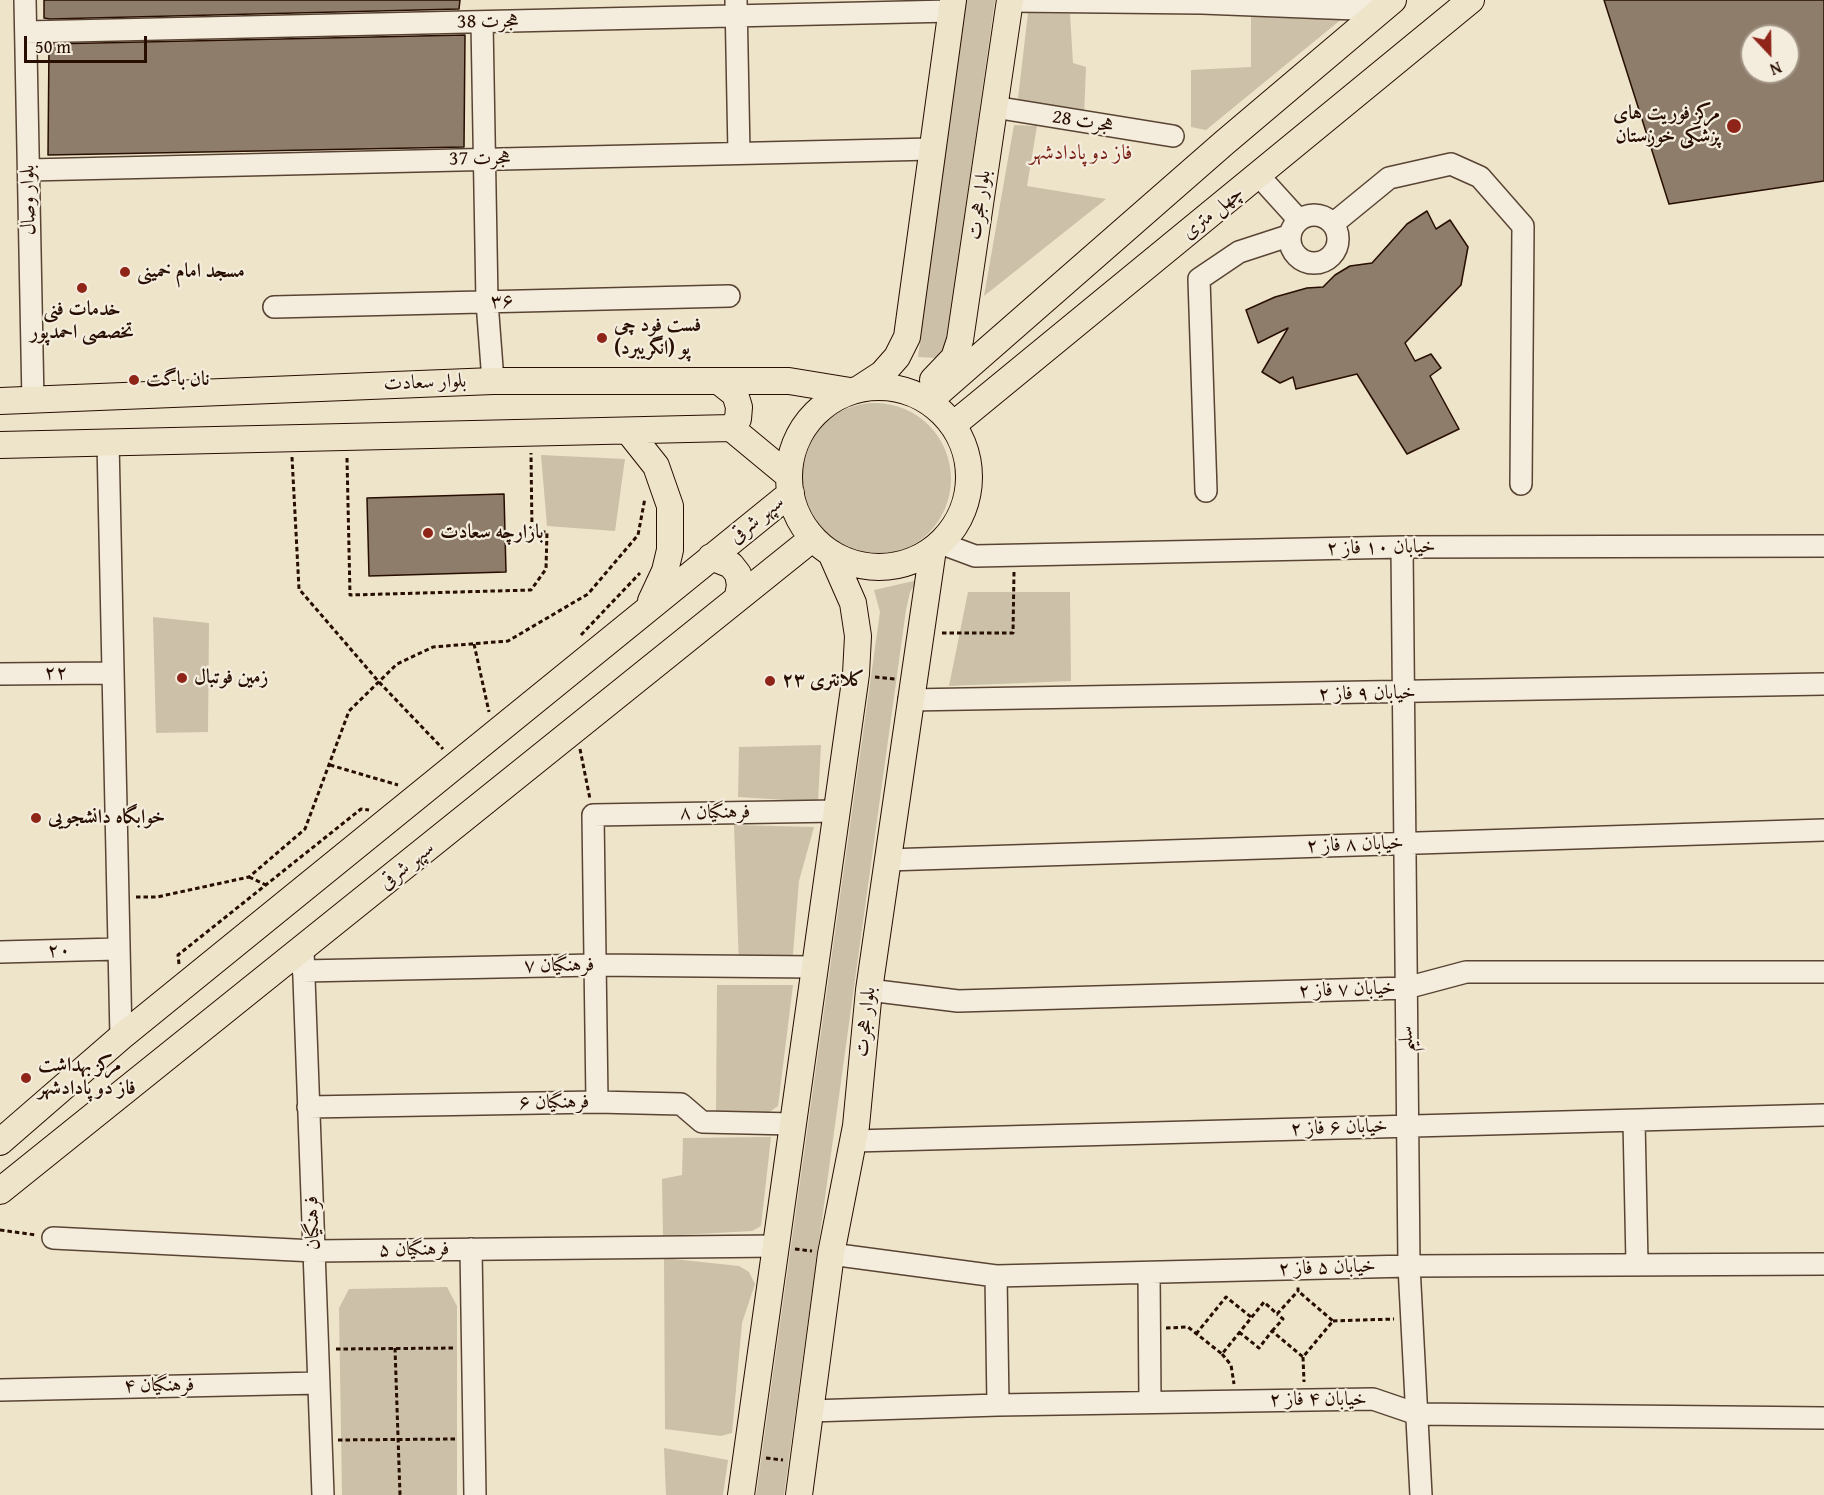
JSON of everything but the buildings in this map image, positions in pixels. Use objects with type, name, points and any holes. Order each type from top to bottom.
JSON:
[{"type":"main road","name":"بلوار هجرت","points":[[924,398],[954,358],[960,340],[1010,0]]},
{"type":"main road","name":"چهل متری","points":[[954,425],[1471,0]]},
{"type":"main road","points":[[924,398],[1387,5]]},
{"type":"main road","points":[[741,1495],[856,674],[858,636],[853,603],[822,545],[798,517],[790,484],[792,454],[800,434],[813,416],[830,401],[882,374],[897,357],[907,337],[952,6]]},
{"type":"main road","name":"بلوار سعادت","points":[[0,401],[493,381],[789,381],[855,390]]},
{"type":"main road","points":[[721,382],[735,394],[739,407],[738,419],[731,428]]},
{"type":"main road","points":[[822,545],[850,562],[882,566],[914,560],[936,546],[957,523],[968,491],[970,474],[965,448],[954,425],[924,398],[890,387],[855,390]]},
{"type":"main road","points":[[0,445],[108,442],[291,451],[731,428],[790,484]]},
{"type":"main road","points":[[629,432],[656,466],[664,486],[671,517],[670,550],[665,571],[646,610]]},
{"type":"main road","name":"سپهر شرقی","points":[[0,1142],[121,1037],[711,557],[790,484]]},
{"type":"main road","name":"سپهر شرقی","points":[[0,1191],[303,961],[576,728],[738,596],[822,545]]},
{"type":"main road","name":"بلوار هجرت","points":[[799,1495],[831,1254],[854,1141],[869,990],[910,691],[936,546]]},
{"type":"main road","points":[[711,557],[722,559],[731,565],[740,585],[738,596]]},
{"type":"street","name":"بلوار وصال","points":[[25,0],[33,401]]},
{"type":"street","points":[[1010,0],[1387,5]]},
{"type":"street","name":"هجرت 38","points":[[26,32],[482,22],[736,8],[952,6]]},
{"type":"street","points":[[736,8],[739,153]]},
{"type":"street","points":[[482,22],[487,302],[493,381]]},
{"type":"street","name":"هجرت 28","points":[[994,107],[1173,136]]},
{"type":"street","name":"هجرت 37","points":[[29,170],[932,148]]},
{"type":"street","points":[[1334,223],[1389,178],[1451,164],[1480,177],[1523,226],[1521,484]]},
{"type":"street","points":[[1206,491],[1199,279],[1239,252],[1293,227],[1316,213],[1334,223],[1339,241],[1329,258],[1311,264],[1294,254],[1293,227],[1259,176]]},
{"type":"street","name":"۳۶","points":[[274,307],[729,296]]},
{"type":"street","points":[[0,396],[0,401]]},
{"type":"street","points":[[108,442],[117,949],[121,1037]]},
{"type":"street","name":"خیابان ۱۰ فاز ۲","points":[[936,546],[975,556],[1402,547],[1824,546]]},
{"type":"street","name":"سلیم","points":[[1402,547],[1409,1266],[1421,1495]]},
{"type":"street","name":"۲۲","points":[[0,674],[112,673]]},
{"type":"street","name":"خیابان ۹ فاز ۲","points":[[910,691],[1405,693],[1824,684]]},
{"type":"street","name":"فرهنگیان ۸","points":[[593,815],[837,811]]},
{"type":"street","points":[[593,815],[597,1102]]},
{"type":"street","name":"خیابان ۸ فاز ۲","points":[[887,860],[1824,830]]},
{"type":"street","name":"۲۰","points":[[0,952],[117,949]]},
{"type":"street","name":"فرهنگیان ۷","points":[[303,961],[815,967]]},
{"type":"street","name":"فرهنگیان","points":[[303,961],[323,1495]]},
{"type":"street","name":"خیابان ۷ فاز ۲","points":[[869,990],[958,1001],[1406,988],[1466,972],[1824,972]]},
{"type":"street","name":"فرهنگیان ۶","points":[[308,1107],[597,1102],[681,1104],[702,1122],[793,1124]]},
{"type":"street","name":"خیابان ۶ فاز ۲","points":[[854,1141],[1824,1115]]},
{"type":"street","points":[[1634,1121],[1637,1263]]},
{"type":"street","name":"فرهنگیان ۵","points":[[52,1238],[314,1251],[776,1246]]},
{"type":"street","points":[[471,1249],[475,1495]]},
{"type":"street","name":"خیابان ۵ فاز ۲","points":[[831,1254],[996,1276],[1409,1266],[1637,1263],[1824,1264]]},
{"type":"street","points":[[1149,1273],[1150,1402]]},
{"type":"street","points":[[996,1276],[998,1405]]},
{"type":"street","name":"فرهنگیان ۴","points":[[0,1390],[319,1383]]},
{"type":"street","name":"خیابان ۴ فاز ۲","points":[[810,1411],[998,1405],[1373,1399],[1417,1414],[1824,1418]]},
{"type":"path","points":[[346,452],[350,595],[531,590],[546,569],[547,532],[532,531],[531,448]]},
{"type":"path","points":[[291,451],[299,589],[379,682],[457,764]]},
{"type":"path","points":[[116,898],[157,897],[249,877],[305,829],[349,711],[397,664],[433,647],[508,641],[588,594],[638,535],[646,492]]},
{"type":"path","points":[[919,633],[1013,633],[1014,555]]},
{"type":"path","points":[[577,639],[646,566]]},
{"type":"path","points":[[474,644],[491,719]]},
{"type":"path","points":[[856,674],[910,691]]},
{"type":"path","points":[[576,728],[593,815]]},
{"type":"path","points":[[330,765],[405,787],[398,793]]},
{"type":"path","points":[[179,968],[178,955],[361,809],[376,810]]},
{"type":"path","points":[[0,1230],[52,1238]]},
{"type":"path","points":[[776,1246],[831,1254]]},
{"type":"path","points":[[1277,1314],[1298,1291],[1298,1269]]},
{"type":"path","points":[[1298,1291],[1333,1321],[1412,1318]]},
{"type":"path","points":[[1197,1334],[1226,1298],[1251,1317]]},
{"type":"path","points":[[1222,1354],[1239,1332],[1263,1302],[1283,1319],[1258,1348],[1239,1332]]},
{"type":"path","points":[[1305,1400],[1303,1357],[1333,1321]]},
{"type":"path","points":[[1149,1328],[1188,1328],[1222,1354],[1231,1365],[1236,1401]]},
{"type":"path","points":[[1272,1331],[1303,1357]]},
{"type":"path","points":[[317,1349],[472,1347]]},
{"type":"path","points":[[395,1348],[400,1495]]},
{"type":"path","points":[[321,1441],[474,1439]]},
{"type":"path","points":[[747,1456],[803,1462]]},
{"type":"shaded area","points":[[966,0],[995,0],[945,353],[936,358],[918,357]]},
{"type":"shaded area","points":[[1360,4],[1206,130],[1191,127],[1191,70],[1251,67],[1251,6]]},
{"type":"shaded area","points":[[1028,13],[1070,14],[1073,63],[1086,67],[1084,116],[1017,107]]},
{"type":"shaded area","points":[[1014,125],[1037,126],[1027,186],[1106,199],[984,296]]},
{"type":"shaded area","points":[[875,403],[904,409],[929,425],[945,450],[951,479],[945,508],[929,533],[904,549],[875,555],[846,549],[821,533],[805,508],[799,479],[805,450],[821,425],[846,409]]},
{"type":"shaded area","points":[[541,455],[625,459],[615,531],[547,526]]},
{"type":"shaded area","points":[[918,580],[910,592],[906,610],[784,1495],[756,1495],[880,612],[874,590]]},
{"type":"shaded area","points":[[968,592],[1070,592],[1071,681],[949,686]]},
{"type":"shaded area","name":"زمین فوتبال","points":[[153,617],[209,623],[208,732],[156,733]]},
{"type":"shaded area","points":[[821,745],[818,802],[738,797],[739,747]]},
{"type":"shaded area","points":[[734,825],[814,827],[799,881],[792,966],[739,966]]},
{"type":"shaded area","points":[[717,985],[793,985],[778,1106],[768,1113],[716,1115]]},
{"type":"shaded area","points":[[771,1137],[761,1226],[752,1231],[663,1236],[662,1179],[682,1175],[683,1138]]},
{"type":"shaded area","points":[[664,1258],[739,1266],[749,1272],[755,1284],[742,1323],[732,1433],[721,1436],[665,1429]]},
{"type":"shaded area","points":[[447,1287],[457,1306],[457,1495],[342,1495],[339,1308],[349,1289]]},
{"type":"shaded area","points":[[664,1448],[728,1460],[723,1495],[666,1495]]},
{"type":"place","name":"مرکز فوریت های پزشکی خوزستان","points":[[1734,126]]},
{"type":"place","name":"مسجد امام خمینی","points":[[125,272]]},
{"type":"place","name":"خدمات فنی تخصصی احمدپور","points":[[82,288]]},
{"type":"place","name":"فست فود چی پو (انگریبرد)","points":[[602,338]]},
{"type":"place","name":"نان باگت","points":[[134,380]]},
{"type":"place","name":"بازارچه سعادت","points":[[428,533]]},
{"type":"place","name":"زمین فوتبال","points":[[182,678]]},
{"type":"place","name":"کلانتری ۲۳","points":[[770,681]]},
{"type":"place","name":"خوابگاه دانشجویی","points":[[36,818]]},
{"type":"place","name":"مرکز بهداشت فاز دو پادادشهر","points":[[26,1078]]},
{"type":"district","name":"فاز دو پادادشهر","points":[[1081,154]]}]
